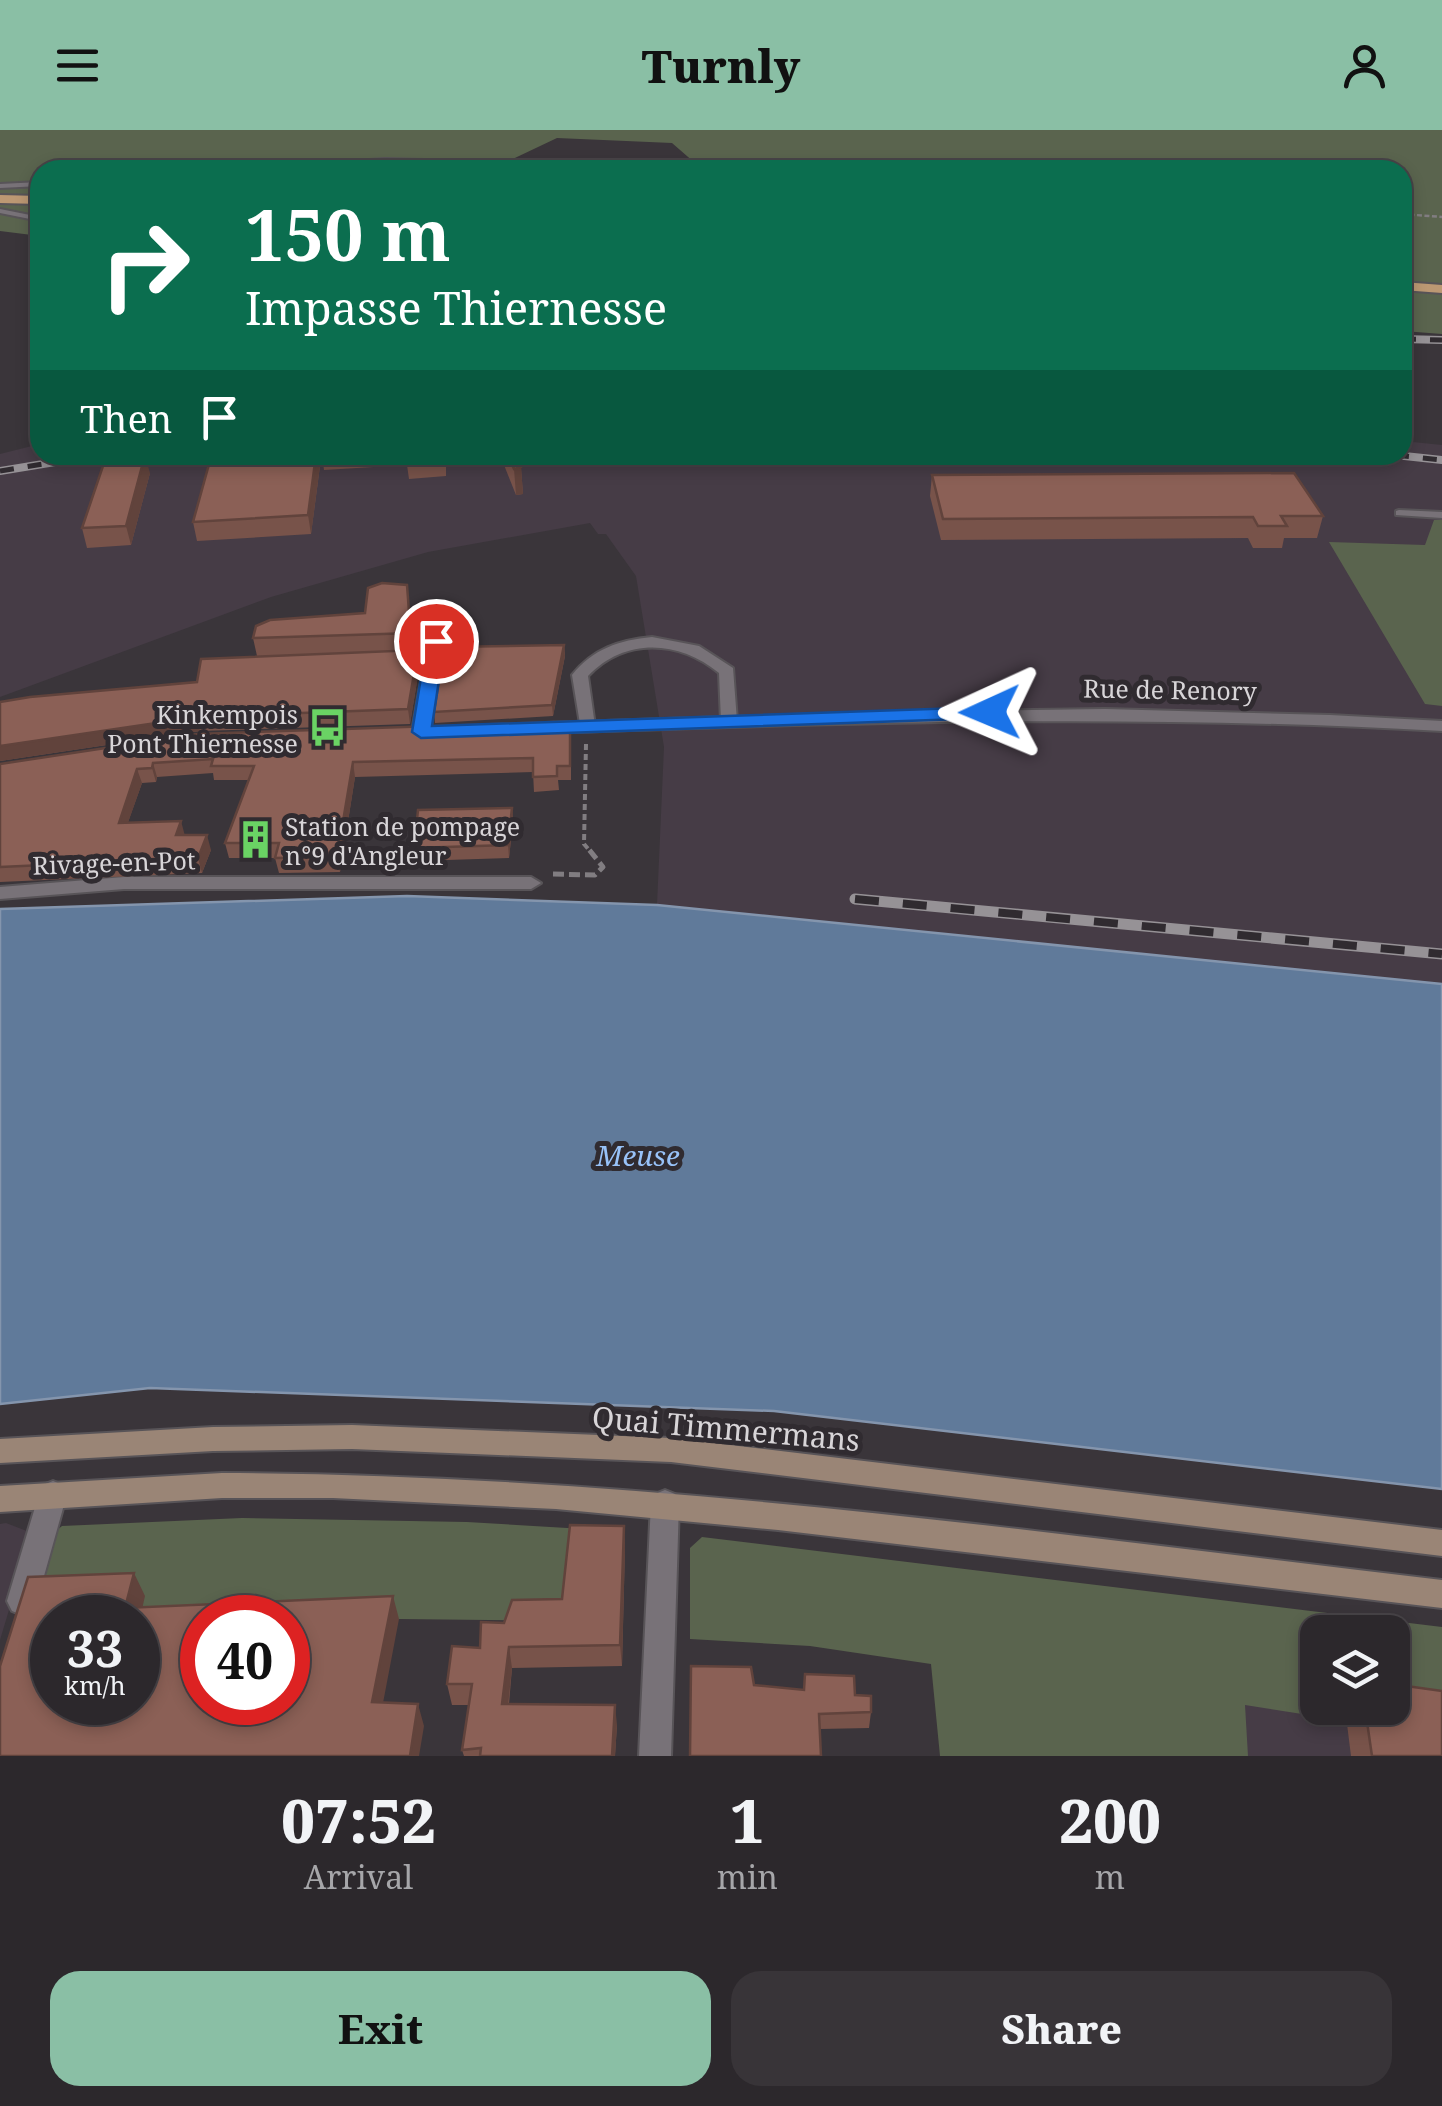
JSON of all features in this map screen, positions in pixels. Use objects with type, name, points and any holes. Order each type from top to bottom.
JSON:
[{"type":"main road","points":[[0,199],[30,200]]},
{"type":"main road","points":[[1412,287],[1442,289]]},
{"type":"main road","name":"Quai Timmermans","points":[[0,1451],[214,1439],[352,1437],[670,1450],[1442,1543]]},
{"type":"main road","points":[[0,1499],[52,1494],[350,1486],[664,1504],[1442,1594]]},
{"type":"street","points":[[587,726],[580,676],[588,664],[616,649],[653,643],[678,644],[715,659],[727,671],[729,720]]},
{"type":"street","points":[[401,733],[430,732],[435,649]]},
{"type":"street","name":"Rue de Renory","points":[[532,728],[1044,712],[1272,715],[1442,726]]},
{"type":"street","name":"Rivage-en-Pot","points":[[0,893],[124,884],[531,883]]},
{"type":"street","points":[[16,1624],[52,1494]]},
{"type":"street","points":[[655,1756],[664,1504]]},
{"type":"lane","points":[[0,186],[30,184]]},
{"type":"lane","points":[[0,210],[30,218]]},
{"type":"lane","points":[[1399,513],[1442,514]]},
{"type":"lane","points":[[415,658],[435,649]]},
{"type":"path","points":[[1412,215],[1442,217]]},
{"type":"path","points":[[531,883],[554,874],[595,876],[602,868],[584,844],[587,726]]},
{"type":"shaded area","points":[[1412,442],[1442,445],[1442,984],[657,905],[664,747],[636,576],[606,534],[598,534],[590,523],[428,552],[271,597],[0,697],[0,454],[30,446],[30,465],[1412,465]]},
{"type":"shaded area","points":[[0,1524],[32,1533],[0,1640]]},
{"type":"shaded area","points":[[1234,1614],[1300,1621],[1300,1725],[1410,1725],[1410,1632],[1442,1635],[1442,1756],[1246,1756]]},
{"type":"green space","points":[[0,130],[1442,130],[1442,334],[1412,332],[1412,160],[692,160],[672,143],[557,138],[510,160],[30,160],[30,235],[0,231]]},
{"type":"green space","points":[[1434,520],[1442,520],[1442,706],[1425,704],[1329,542],[1425,545]]},
{"type":"green space","points":[[242,1518],[467,1522],[618,1531],[625,1548],[572,1547],[565,1621],[399,1619],[310,1623],[310,1595],[180,1595],[180,1621],[160,1624],[160,1595],[40,1595],[56,1531],[62,1526]]},
{"type":"green space","points":[[702,1537],[1343,1615],[1300,1615],[1300,1714],[1245,1705],[1248,1756],[940,1756],[931,1664],[810,1646],[690,1639],[690,1548]]},
{"type":"green space","points":[[1410,1623],[1442,1627],[1442,1710],[1410,1705]]},
{"type":"water","name":"Meuse","points":[[407,896],[657,905],[1442,984],[1442,1489],[774,1411],[150,1388],[0,1404],[0,909]]},
{"type":"building","points":[[103,465],[142,465],[126,526],[82,528]]},
{"type":"building","points":[[209,465],[315,465],[308,515],[193,522]]},
{"type":"building","points":[[1294,473],[1323,516],[1281,516],[1287,526],[1258,526],[1253,517],[943,519],[932,475]]},
{"type":"building","points":[[382,583],[407,585],[409,612],[419,611],[414,633],[253,638],[256,626],[270,620],[365,613],[368,588]]},
{"type":"building","points":[[564,645],[552,705],[434,712],[444,647]]},
{"type":"building","points":[[418,650],[408,709],[197,717],[0,746],[0,702],[197,682],[201,659]]},
{"type":"building","points":[[554,722],[554,726],[570,725],[570,766],[557,766],[557,776],[533,777],[533,758],[353,762],[337,857],[275,858],[279,843],[225,843],[254,766],[211,766],[213,759],[153,763],[152,768],[137,769],[119,823],[181,821],[176,835],[207,835],[198,858],[0,867],[0,764],[198,734]]},
{"type":"building","points":[[512,808],[508,845],[414,848],[418,810]]},
{"type":"building","points":[[570,1525],[624,1526],[620,1645],[509,1647],[502,1704],[615,1705],[612,1756],[480,1756],[481,1748],[462,1750],[472,1684],[447,1684],[452,1646],[480,1648],[481,1622],[504,1623],[512,1600],[562,1599]]},
{"type":"building","points":[[134,1573],[128,1595],[30,1595],[30,1725],[160,1725],[160,1606],[180,1606],[180,1725],[310,1725],[310,1600],[393,1596],[372,1702],[418,1704],[410,1756],[0,1756],[0,1666],[28,1577]]},
{"type":"building","points":[[691,1666],[751,1667],[754,1685],[804,1690],[805,1674],[854,1676],[855,1695],[871,1696],[871,1712],[819,1714],[821,1756],[690,1756]]},
{"type":"building","points":[[1410,1687],[1442,1691],[1442,1756],[1372,1756],[1367,1725],[1410,1725]]},
{"type":"railway","points":[[1412,339],[1442,340]]},
{"type":"railway","points":[[1412,457],[1442,460]]},
{"type":"railway","points":[[0,471],[37,465]]},
{"type":"railway","points":[[855,899],[1442,954]]},
{"type":"place","name":"Kinkempois Pont Thiernesse","points":[[328,728]]},
{"type":"place","name":"Station de pompage n°9 d'Angleur","points":[[255,840]]},
{"type":"route","points":[[436,641],[421,732],[990,712]]}]
